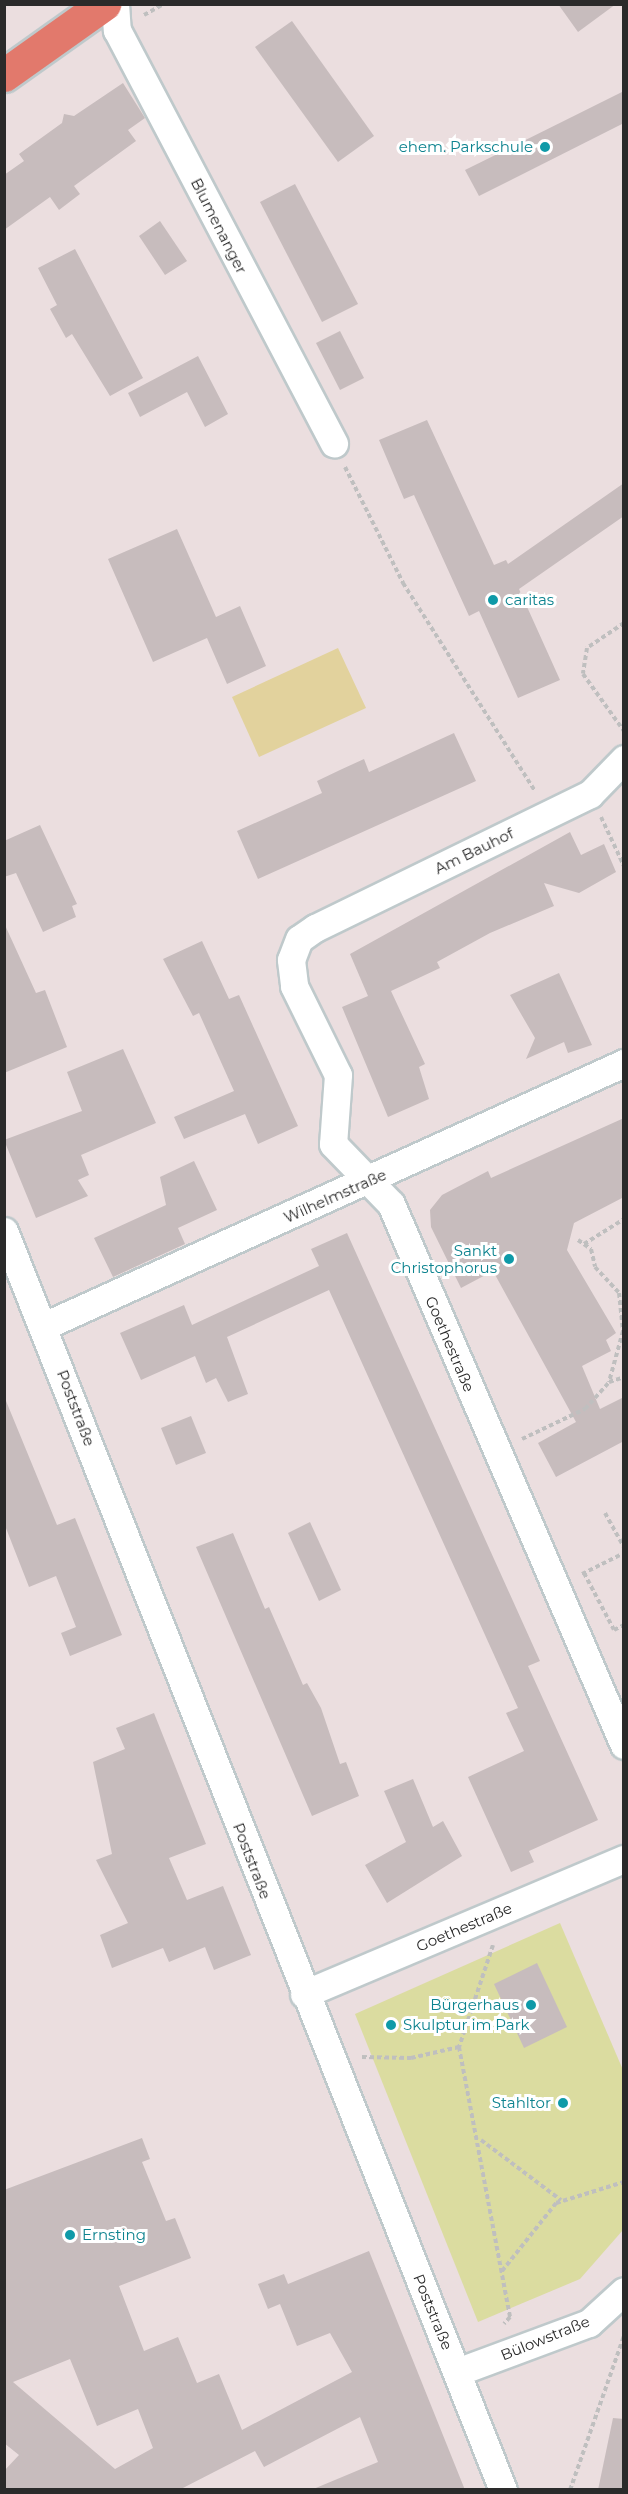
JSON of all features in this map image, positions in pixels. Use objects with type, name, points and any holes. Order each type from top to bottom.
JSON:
[{"type":"main road","points":[[4,75],[104,4]]},
{"type":"street","name":"Blumenanger","points":[[115,4],[117,30],[334,444]]},
{"type":"street","name":"Am Bauhof","points":[[315,928],[590,794],[624,759]]},
{"type":"street","name":"Goethestraße","points":[[315,928],[299,939],[291,960],[294,986],[338,1075],[333,1144],[372,1180],[392,1204],[553,1587],[624,1745]]},
{"type":"street","name":"Wilhelmstraße","points":[[44,1326],[372,1180],[624,1063]]},
{"type":"street","name":"Poststraße","points":[[4,1232],[44,1326],[328,2056],[458,2372],[503,2490]]},
{"type":"street","name":"Goethestraße","points":[[304,1994],[624,1859]]},
{"type":"street","name":"Bülowstraße","points":[[458,2372],[589,2323],[624,2291]]},
{"type":"path","points":[[334,444],[403,583],[549,815]]},
{"type":"path","points":[[624,623],[587,648],[583,674],[624,731]]},
{"type":"path","points":[[590,794],[624,866]]},
{"type":"path","points":[[584,1244],[624,1219]]},
{"type":"path","points":[[496,1452],[533,1430],[585,1409],[609,1382],[624,1330],[621,1294],[595,1267],[591,1249],[578,1240]]},
{"type":"path","points":[[609,1382],[624,1377]]},
{"type":"path","points":[[605,1512],[624,1547]]},
{"type":"path","points":[[553,1587],[624,1553]]},
{"type":"path","points":[[584,1573],[614,1630],[624,1625]]},
{"type":"path","points":[[495,2333],[510,2317],[481,2140],[459,2047],[504,1911]]},
{"type":"path","points":[[328,2056],[411,2058],[459,2047]]},
{"type":"path","points":[[481,2140],[562,2200]]},
{"type":"path","points":[[502,2271],[530,2230],[562,2200],[624,2182]]},
{"type":"path","points":[[570,2490],[624,2336]]},
{"type":"green space","points":[[560,1923],[623,2070],[623,2230],[580,2279],[478,2322],[355,2014]]},
{"type":"shaded area","points":[[338,648],[366,708],[259,757],[232,697]]},
{"type":"building","points":[[558,4],[616,4],[578,32]]},
{"type":"building","points":[[292,21],[374,136],[338,162],[255,47]]},
{"type":"building","points":[[123,83],[145,118],[128,130],[136,141],[74,186],[80,194],[59,210],[50,197],[4,230],[4,175],[24,161],[19,154],[62,123],[64,114],[74,116]]},
{"type":"building","name":"ehem. Parkschule","points":[[624,91],[624,123],[479,196],[465,170]]},
{"type":"building","points":[[295,184],[358,304],[322,322],[260,202]]},
{"type":"building","points":[[160,221],[187,261],[165,275],[139,236]]},
{"type":"building","points":[[75,249],[143,378],[110,396],[72,334],[66,338],[50,309],[57,305],[38,268]]},
{"type":"building","points":[[340,331],[364,378],[340,390],[316,343]]},
{"type":"building","points":[[198,356],[228,414],[205,427],[187,392],[140,417],[128,393]]},
{"type":"building","name":"caritas","points":[[427,420],[494,565],[506,560],[508,564],[624,483],[624,516],[519,589],[560,680],[518,698],[479,611],[469,616],[414,495],[404,499],[379,440]]},
{"type":"building","points":[[177,529],[216,617],[240,606],[266,666],[227,684],[207,638],[153,662],[108,559]]},
{"type":"building","points":[[454,733],[476,781],[258,879],[237,831],[322,793],[317,781],[364,759],[369,772]]},
{"type":"building","points":[[40,825],[77,904],[72,906],[76,917],[43,932],[16,873],[4,877],[4,841]]},
{"type":"building","points":[[570,832],[581,855],[604,844],[616,872],[579,893],[544,883],[554,906],[490,933],[437,962],[440,968],[391,991],[425,1064],[419,1067],[429,1099],[388,1117],[342,1007],[368,996],[350,954]]},
{"type":"building","points":[[4,923],[36,993],[45,990],[67,1047],[4,1073]]},
{"type":"building","points":[[202,941],[229,999],[239,995],[298,1126],[258,1144],[245,1114],[184,1139],[174,1117],[234,1091],[199,1013],[193,1016],[163,959]]},
{"type":"building","points":[[559,973],[592,1045],[568,1053],[564,1042],[526,1059],[535,1038],[510,995]]},
{"type":"building","points":[[123,1049],[156,1123],[81,1155],[89,1175],[78,1180],[88,1196],[36,1218],[4,1140],[82,1111],[67,1072]]},
{"type":"building","name":"Sankt Christophorus","points":[[624,1118],[624,1197],[574,1223],[567,1250],[616,1333],[606,1340],[611,1351],[582,1366],[600,1409],[624,1397],[624,1441],[556,1477],[538,1443],[576,1422],[493,1271],[461,1288],[431,1227],[430,1210],[442,1195],[488,1171],[491,1178]]},
{"type":"building","points":[[194,1161],[217,1210],[178,1228],[185,1244],[113,1277],[94,1238],[166,1205],[160,1177]]},
{"type":"building","points":[[347,1233],[540,1661],[528,1666],[598,1820],[529,1851],[534,1862],[511,1872],[468,1777],[524,1751],[506,1713],[518,1708],[329,1290],[227,1337],[248,1394],[228,1402],[216,1378],[206,1383],[195,1356],[141,1380],[120,1333],[184,1305],[192,1325],[319,1266],[311,1249]]},
{"type":"building","points":[[4,1396],[57,1525],[75,1518],[122,1635],[70,1656],[61,1633],[76,1627],[56,1576],[29,1587],[4,1523]]},
{"type":"building","points":[[191,1416],[206,1453],[176,1465],[161,1428]]},
{"type":"building","points":[[310,1522],[341,1590],[319,1601],[288,1533]]},
{"type":"building","points":[[233,1533],[265,1609],[269,1607],[303,1685],[307,1683],[321,1708],[340,1764],[346,1762],[359,1796],[312,1816],[196,1547]]},
{"type":"building","points":[[154,1713],[206,1844],[169,1858],[187,1900],[223,1886],[251,1955],[214,1970],[205,1947],[169,1962],[163,1948],[112,1968],[100,1935],[128,1923],[96,1860],[112,1854],[93,1762],[125,1749],[116,1728]]},
{"type":"building","points":[[413,1779],[433,1827],[443,1821],[462,1856],[387,1903],[365,1865],[406,1842],[384,1791]]},
{"type":"building","name":"Bürgerhaus","points":[[537,1963],[567,2027],[524,2048],[494,1984]]},
{"type":"building","points":[[142,2138],[150,2159],[142,2162],[166,2221],[175,2218],[191,2258],[119,2286],[144,2351],[178,2337],[197,2383],[219,2374],[242,2430],[352,2372],[330,2333],[297,2346],[280,2304],[268,2309],[258,2284],[284,2274],[288,2284],[369,2251],[465,2490],[311,2490],[378,2462],[360,2417],[264,2467],[255,2451],[179,2490],[6,2490],[4,2471],[19,2455],[4,2443],[4,2190]],"holes":[[[70,2359],[97,2426],[138,2409],[153,2448],[115,2469],[13,2382]]]},
{"type":"building","points":[[613,2418],[624,2419],[624,2490],[598,2490]]},
{"type":"place","name":"ehem. Parkschule","points":[[545,147]]},
{"type":"place","name":"caritas","points":[[493,600]]},
{"type":"place","name":"Sankt Christophorus","points":[[509,1259]]},
{"type":"place","name":"Bürgerhaus","points":[[531,2005]]},
{"type":"place","name":"Skulptur im Park","points":[[391,2025]]},
{"type":"place","name":"Stahltor","points":[[563,2103]]},
{"type":"place","name":"Ernsting","points":[[70,2235]]}]
